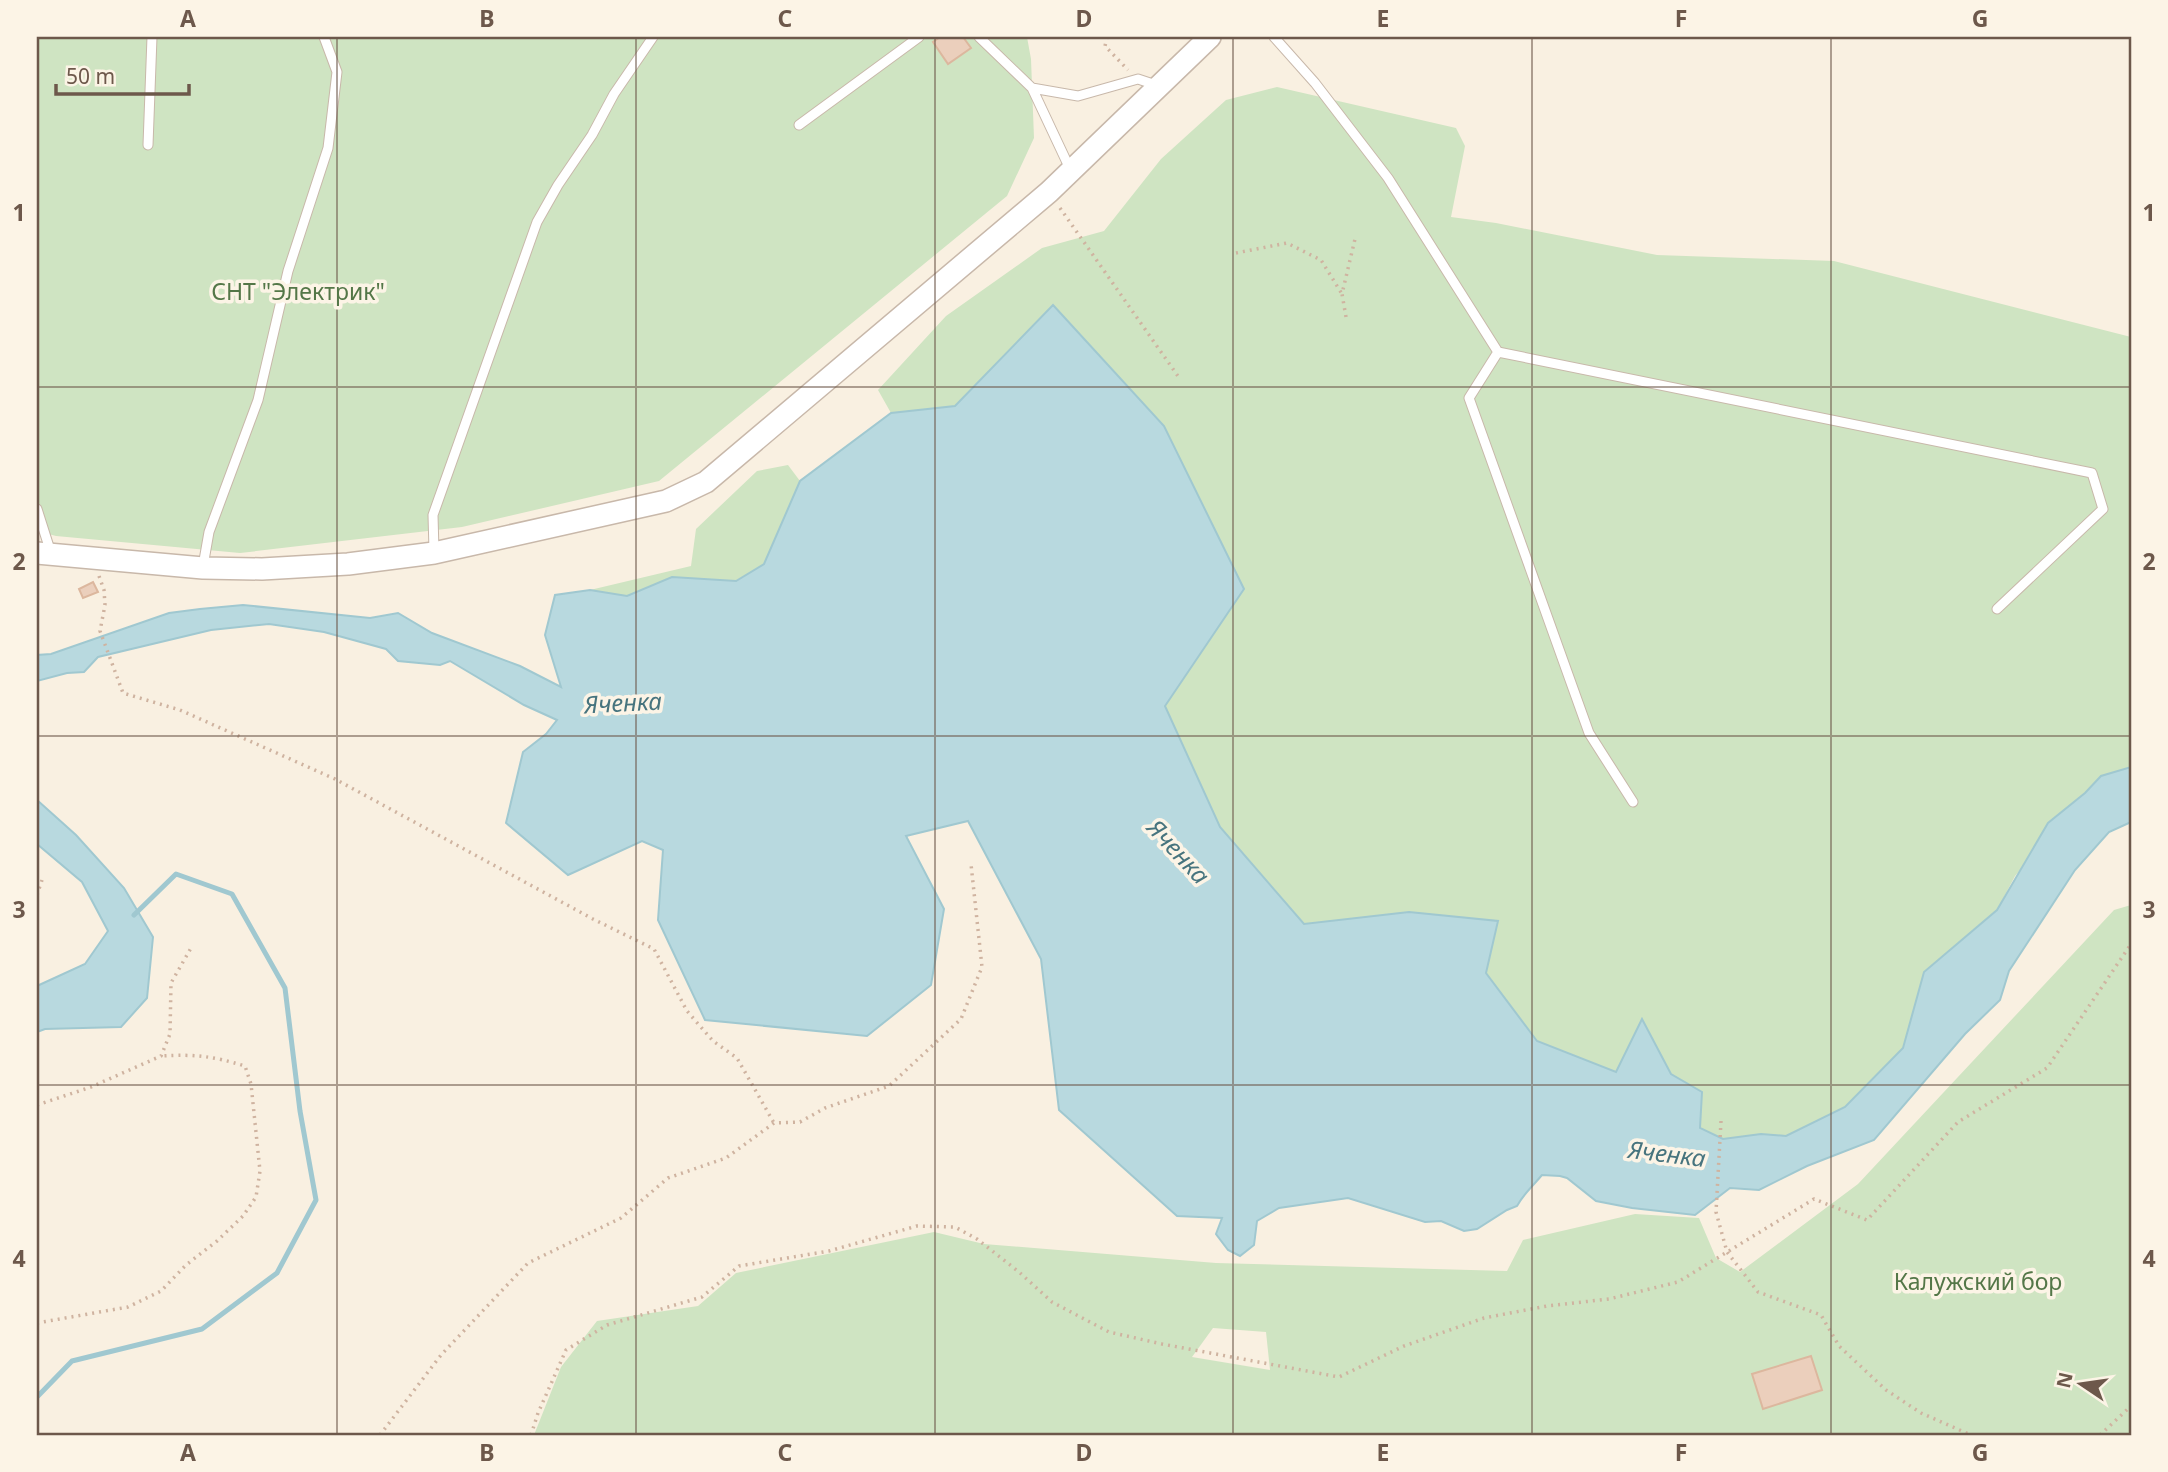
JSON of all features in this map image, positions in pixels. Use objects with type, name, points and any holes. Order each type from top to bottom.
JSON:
[{"type":"street","points":[[44,554],[203,568],[262,569],[348,564],[434,553],[666,501],[706,482],[1049,192],[1210,37]]},
{"type":"lane","points":[[148,145],[152,37]]},
{"type":"lane","points":[[203,568],[209,532],[258,400],[288,271],[328,148],[337,72],[324,37]]},
{"type":"lane","points":[[434,553],[433,515],[537,222],[592,135],[614,94],[653,37]]},
{"type":"lane","points":[[799,125],[919,37]]},
{"type":"lane","points":[[979,37],[1032,88],[1071,171]]},
{"type":"lane","points":[[1274,37],[1315,83],[1388,178],[1498,352],[2092,473],[2103,509],[1997,609]]},
{"type":"lane","points":[[1032,88],[1078,96],[1138,79],[1159,86]]},
{"type":"lane","points":[[1498,352],[1469,398],[1589,733],[1633,802]]},
{"type":"lane","points":[[37,509],[44,554]]},
{"type":"path","points":[[1107,37],[1105,46],[1138,79]]},
{"type":"path","points":[[1049,192],[1180,379]]},
{"type":"path","points":[[1342,294],[1355,239]]},
{"type":"path","points":[[1236,253],[1287,243],[1321,260],[1342,294],[1346,317]]},
{"type":"path","points":[[93,558],[105,605],[100,631],[122,693],[180,710],[335,779],[593,919],[654,949],[687,1011],[713,1041],[737,1058],[774,1123]]},
{"type":"path","points":[[380,1435],[441,1355],[528,1263],[621,1218],[668,1178],[726,1158],[774,1123],[800,1122],[825,1108],[889,1086],[961,1019],[982,967],[971,864]]},
{"type":"path","points":[[37,895],[41,880]]},
{"type":"path","points":[[531,1435],[566,1350],[607,1325],[702,1297],[739,1266],[829,1251],[917,1226],[955,1227],[977,1239],[1052,1302],[1110,1332],[1339,1377],[1404,1346],[1484,1318],[1547,1306],[1609,1300],[1678,1282],[1814,1199],[1867,1220],[1958,1122],[2047,1068],[2131,944]]},
{"type":"path","points":[[161,1056],[170,1034],[172,983],[191,948]]},
{"type":"path","points":[[37,1105],[91,1087],[161,1056],[194,1054],[223,1059],[245,1066],[251,1084],[260,1171],[256,1197],[243,1216],[218,1241],[186,1265],[161,1291],[128,1307],[37,1323]]},
{"type":"path","points":[[1721,1121],[1716,1212],[1727,1252],[1758,1292],[1821,1315],[1839,1346],[1886,1390],[1921,1413],[1971,1435]]},
{"type":"path","points":[[2099,1435],[2131,1406]]},
{"type":"green space","name":"СНТ \"Электрик\"","points":[[37,37],[1027,37],[1031,59],[1034,138],[1007,196],[659,481],[462,527],[240,553],[56,536],[37,531]]},
{"type":"green space","points":[[1277,87],[1456,128],[1465,146],[1451,217],[1496,223],[1657,255],[1834,261],[2131,337],[2131,767],[2101,776],[2015,876],[1997,910],[1924,972],[1903,1048],[1845,1107],[1786,1136],[1761,1134],[1723,1139],[1699,1128],[1702,1092],[1671,1074],[1642,1020],[1616,1072],[1537,1041],[1486,973],[1498,921],[1409,912],[1304,924],[1220,827],[1165,706],[1244,589],[1053,305],[955,406],[891,413],[878,390],[946,316],[1042,248],[1104,231],[1161,159],[1226,100]]},
{"type":"green space","points":[[788,465],[800,481],[764,564],[735,581],[672,577],[627,596],[590,590],[691,566],[696,529],[757,471]]},
{"type":"green space","name":"Калужский бор","points":[[2131,905],[2131,1435],[534,1435],[561,1367],[597,1321],[698,1306],[736,1273],[934,1232],[984,1244],[1216,1263],[1507,1271],[1523,1240],[1635,1214],[1699,1218],[1716,1258],[1740,1272],[1858,1184],[2114,910]],"holes":[[[1213,1328],[1266,1332],[1270,1370],[1192,1357]]]},
{"type":"water","name":"Яченка","points":[[1053,305],[1164,426],[1244,589],[1165,706],[1220,827],[1304,924],[1409,912],[1498,921],[1486,973],[1537,1041],[1616,1072],[1642,1019],[1671,1074],[1702,1092],[1700,1128],[1723,1139],[1761,1134],[1786,1136],[1845,1107],[1903,1048],[1924,972],[1997,910],[2048,823],[2085,793],[2101,776],[2131,767],[2131,822],[2109,832],[2075,870],[2009,971],[2000,1000],[1965,1034],[1874,1140],[1807,1166],[1759,1190],[1730,1188],[1695,1215],[1596,1201],[1567,1178],[1542,1175],[1517,1206],[1477,1229],[1464,1231],[1441,1221],[1425,1222],[1348,1198],[1279,1208],[1257,1221],[1254,1245],[1240,1256],[1228,1250],[1216,1234],[1222,1218],[1177,1216],[1059,1110],[1041,959],[968,821],[906,836],[944,909],[931,985],[867,1036],[705,1020],[658,920],[663,850],[642,841],[568,875],[506,823],[523,752],[546,734],[557,720],[524,705],[450,661],[440,665],[398,661],[386,649],[324,632],[269,624],[211,630],[98,657],[84,672],[67,673],[37,681],[37,655],[51,654],[169,613],[243,605],[370,618],[398,613],[432,633],[520,666],[561,687],[545,635],[555,595],[590,590],[627,596],[672,577],[736,581],[764,564],[800,481],[891,413],[955,406]]},
{"type":"water","points":[[37,800],[76,835],[124,888],[153,937],[147,998],[121,1027],[45,1029],[37,1032],[37,986],[85,964],[108,931],[82,882],[37,844]]},
{"type":"building","points":[[940,37],[963,37],[971,48],[948,64],[933,42]]},
{"type":"building","points":[[93,582],[98,592],[83,598],[79,589]]},
{"type":"building","points":[[1811,1356],[1822,1390],[1763,1409],[1752,1374]]},
{"type":"waterway","points":[[37,1397],[72,1361],[202,1329],[277,1273],[316,1200],[300,1111],[285,988],[232,894],[176,874],[134,915]]}]
